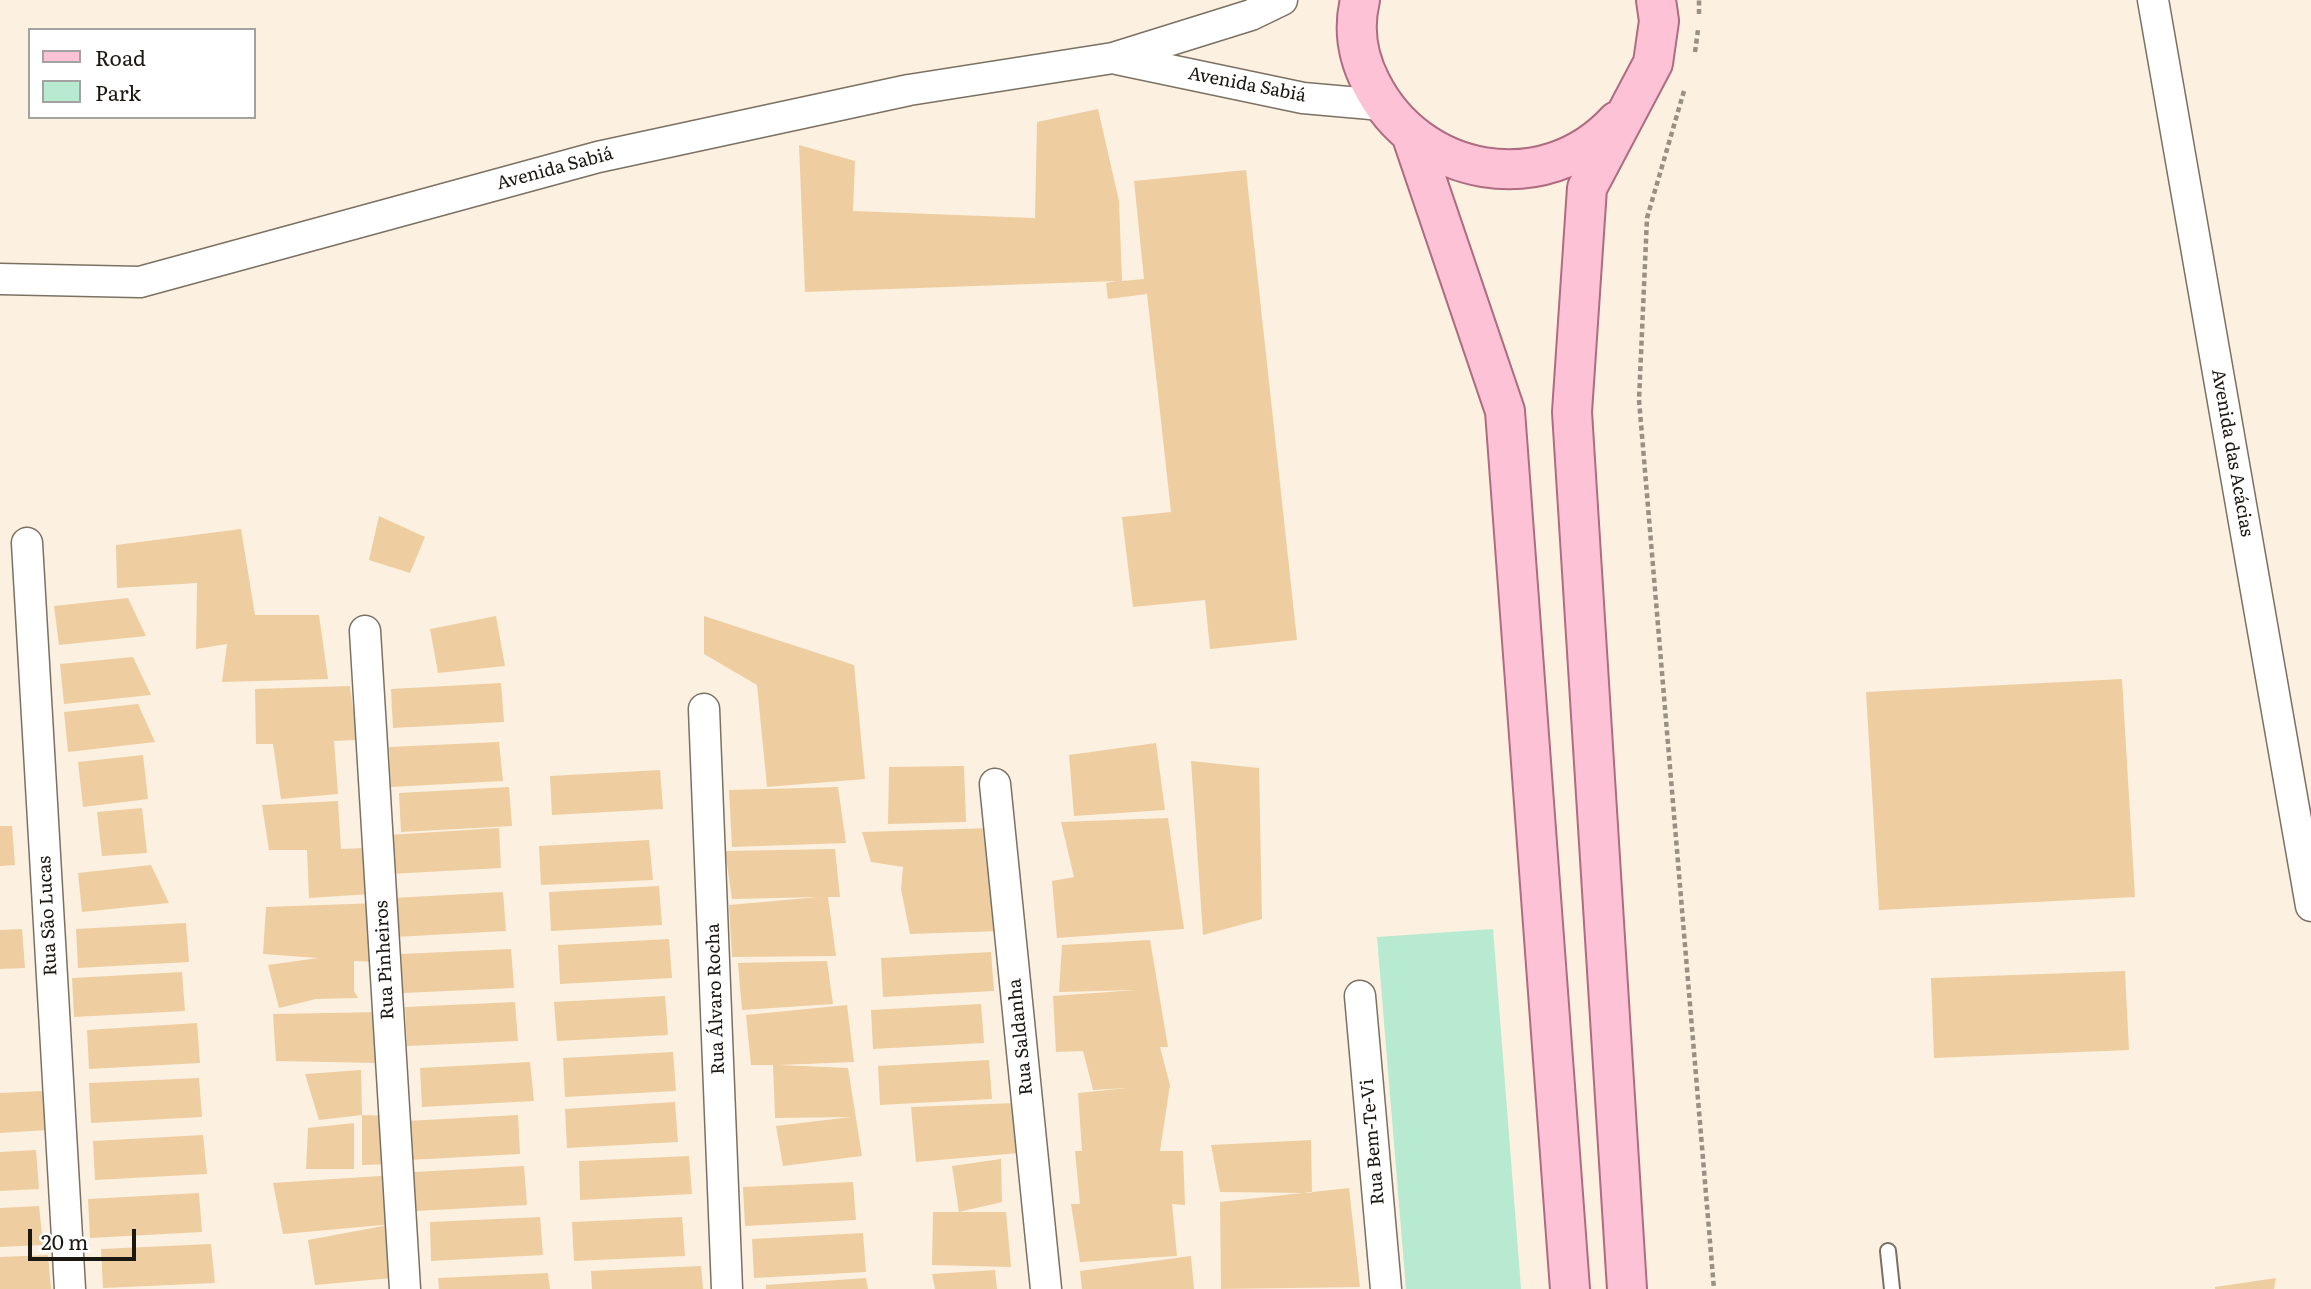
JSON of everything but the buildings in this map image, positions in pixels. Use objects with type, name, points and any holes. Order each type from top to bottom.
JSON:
[{"type":"main road","points":[[1360,0],[1354,22],[1362,65],[1382,105],[1412,137],[1456,162],[1506,171],[1556,163],[1601,139],[1635,102]]},
{"type":"main road","points":[[1627,1289],[1572,412],[1587,188],[1635,102],[1653,63],[1659,22],[1656,0]]},
{"type":"main road","points":[[1412,137],[1505,411],[1570,1289]]},
{"type":"street","name":"Avenida Sabiá","points":[[0,279],[140,282],[598,157],[909,90],[1113,58],[1251,15],[1282,0]]},
{"type":"street","name":"Avenida das Acácias","points":[[2153,0],[2311,906]]},
{"type":"street","name":"Avenida Sabiá","points":[[1113,58],[1303,98],[1382,105]]},
{"type":"street","name":"Rua São Lucas","points":[[27,543],[70,1289]]},
{"type":"street","name":"Rua Pinheiros","points":[[365,631],[405,1289]]},
{"type":"street","name":"Rua Álvaro Rocha","points":[[704,709],[727,1289]]},
{"type":"street","name":"Rua Saldanha","points":[[995,784],[1046,1289]]},
{"type":"street","name":"Rua Bem-Te-Vi","points":[[1360,996],[1386,1289]]},
{"type":"lane","points":[[1888,1251],[1892,1289]]},
{"type":"path","points":[[1694,55],[1698,42],[1699,0]]},
{"type":"path","points":[[1687,80],[1647,218],[1639,400],[1714,1289]]},
{"type":"green space","points":[[1493,929],[1521,1289],[1406,1289],[1377,937]]}]
